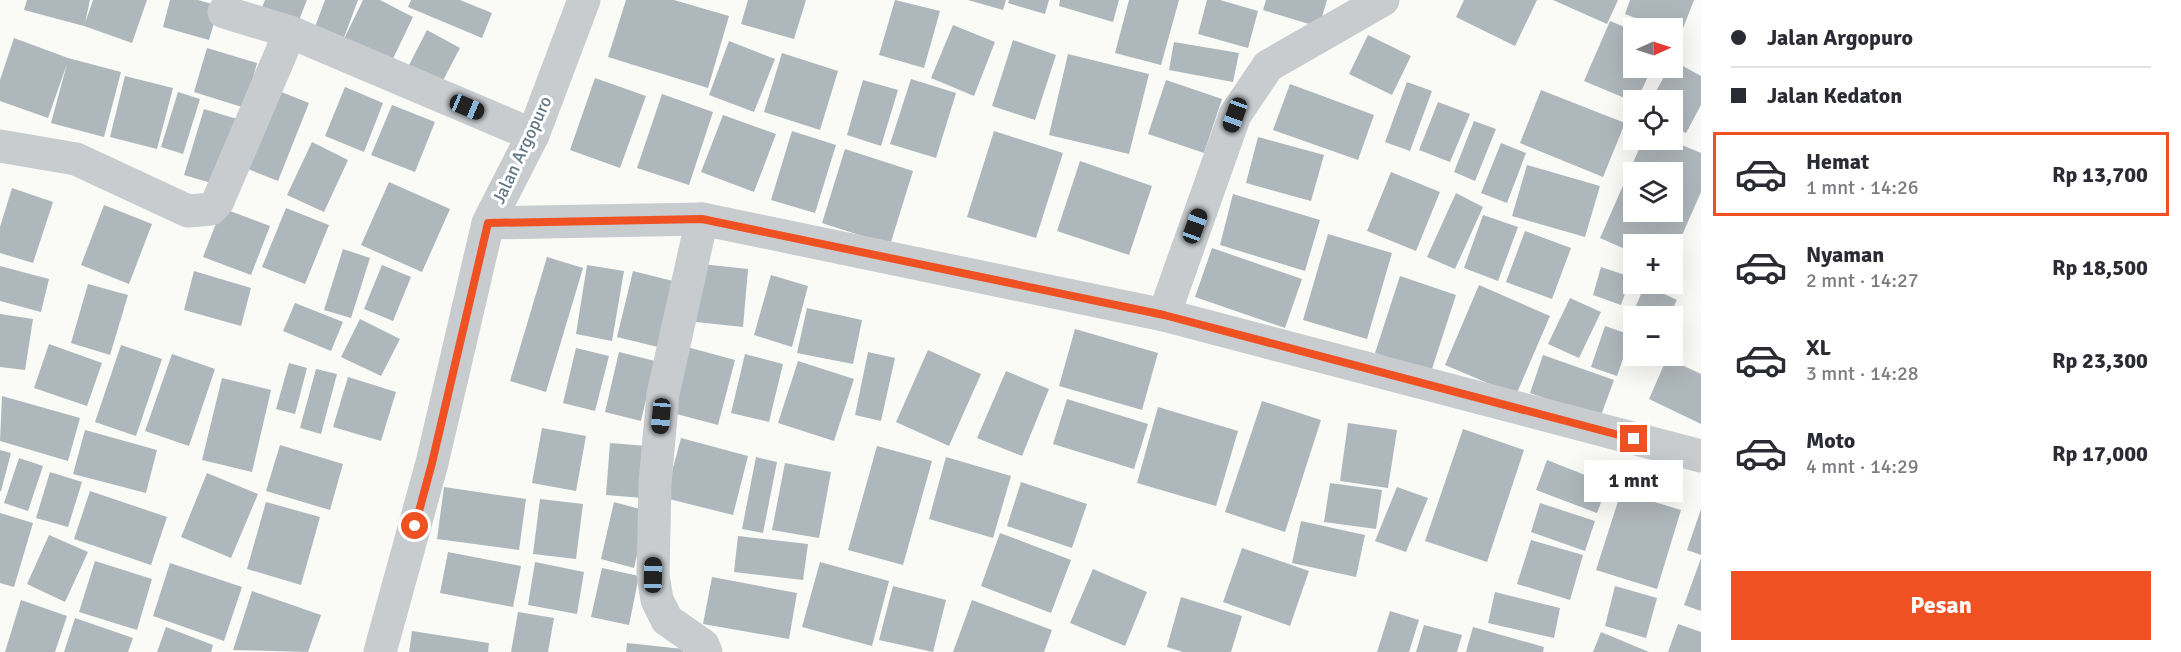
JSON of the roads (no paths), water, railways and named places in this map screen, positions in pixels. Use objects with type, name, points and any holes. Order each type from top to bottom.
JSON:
[{"type":"street","name":"Jalan Argopuro","points":[[380,652],[432,463],[488,223],[533,135],[584,0]]},
{"type":"street","points":[[1164,315],[1235,115],[1268,66],[1383,0]]},
{"type":"street","points":[[224,12],[290,32],[533,135]]},
{"type":"street","points":[[0,146],[76,159],[188,211],[211,209],[218,201],[290,32]]},
{"type":"street","points":[[702,219],[663,394],[655,483],[653,575],[657,600],[667,620],[703,645],[706,652]]},
{"type":"street","points":[[488,223],[702,219],[1164,315],[1701,456]]}]
